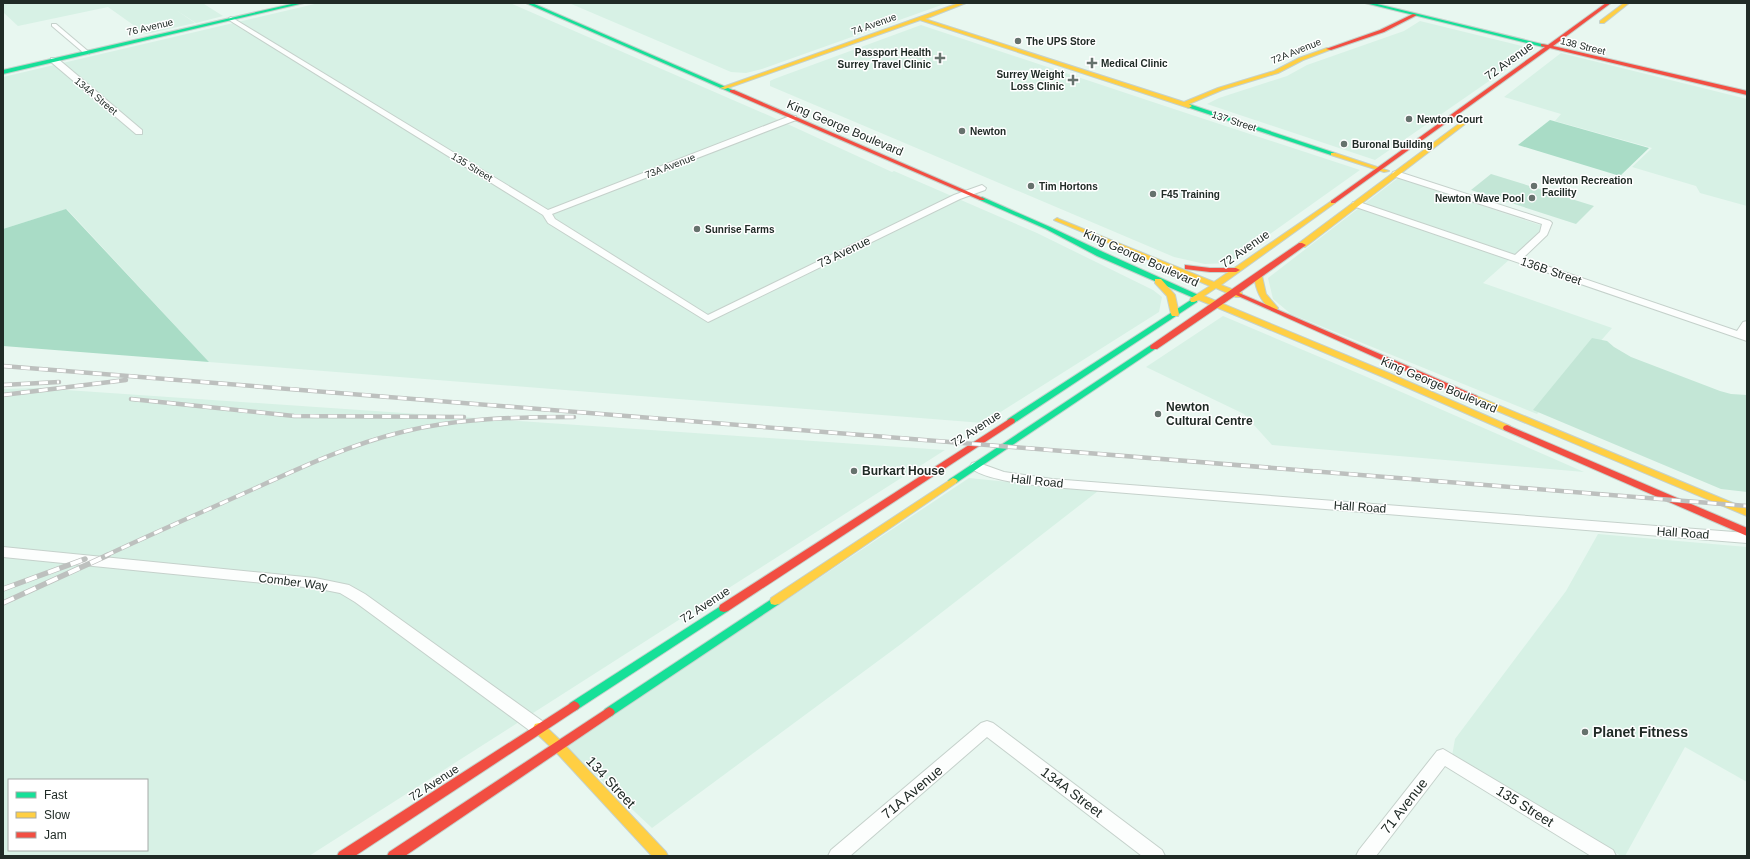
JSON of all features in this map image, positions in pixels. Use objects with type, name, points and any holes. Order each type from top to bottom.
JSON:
[{"type":"main road","name":"76 Avenue","points":[[3,72],[302,3]]},
{"type":"main road","name":"King George Boulevard","points":[[528,3],[967,193],[1150,276],[1386,375],[1747,532]]},
{"type":"main road","name":"King George Boulevard","points":[[545,3],[874,142]]},
{"type":"main road","name":"74 Avenue","points":[[726,90],[825,52],[964,3]]},
{"type":"main road","name":"138 Street","points":[[1367,3],[1415,15],[1424,19],[1549,47],[1561,52],[1747,98]]},
{"type":"main road","name":"72 Avenue","points":[[344,856],[1175,314],[1609,3]]},
{"type":"main road","points":[[1592,29],[1627,3]]},
{"type":"main road","name":"72A Avenue","points":[[1185,104],[1220,89],[1276,72],[1301,59],[1382,30],[1415,15]]},
{"type":"main road","name":"137 Street","points":[[920,19],[1185,104],[1396,174]]},
{"type":"main road","points":[[1561,52],[1575,42]]},
{"type":"main road","name":"138 Street","points":[[1561,52],[1747,93]]},
{"type":"main road","points":[[394,856],[559,747],[1217,305],[1328,226],[1475,114]]},
{"type":"main road","points":[[793,118],[806,120],[860,142],[887,148]]},
{"type":"main road","points":[[970,183],[985,189]]},
{"type":"main road","name":"King George Boulevard","points":[[1050,217],[1280,312],[1383,359],[1747,513]]},
{"type":"main road","points":[[1161,263],[1201,270],[1236,270]]},
{"type":"main road","points":[[1150,276],[1164,285],[1173,297],[1175,314]]},
{"type":"main road","points":[[1258,276],[1259,290],[1264,302],[1280,312]]},
{"type":"main road","name":"134 Street","points":[[539,728],[559,747],[661,856]]},
{"type":"street","name":"135 Street","points":[[231,19],[547,213],[551,221],[708,319]]},
{"type":"street","points":[[54,26],[87,53]]},
{"type":"street","name":"134A Street","points":[[54,60],[139,132]]},
{"type":"street","name":"73A Avenue","points":[[547,213],[793,118]]},
{"type":"street","name":"137 Street","points":[[1396,174],[1547,223],[1544,233],[1517,259]]},
{"type":"street","name":"73 Avenue","points":[[708,319],[957,197],[985,189]]},
{"type":"street","name":"136B Street","points":[[1356,204],[1743,336]]},
{"type":"street","points":[[1743,336],[1747,324]]},
{"type":"street","name":"Hall Road","points":[[976,466],[988,472],[1007,477],[1052,483],[1747,538]]},
{"type":"street","name":"Comber Way","points":[[3,552],[315,583],[344,589],[360,598],[539,728]]},
{"type":"street","name":"134A Street","points":[[988,728],[1156,856]]},
{"type":"street","name":"71A Avenue","points":[[837,856],[988,728]]},
{"type":"street","name":"135 Street","points":[[1443,756],[1607,856]]},
{"type":"street","name":"71 Avenue","points":[[1365,856],[1443,756]]},
{"type":"shaded area","points":[[3,3],[205,3],[204,4],[223,16],[196,23],[176,10],[195,23],[146,34],[108,7],[18,26],[3,12]]},
{"type":"shaded area","points":[[319,3],[510,3],[770,116],[892,172],[894,171],[1037,233],[1153,290],[1162,297],[1159,312],[983,423],[209,362],[67,209],[3,229],[3,77]]},
{"type":"shaded area","points":[[569,3],[947,3],[762,69],[746,73],[731,72]]},
{"type":"shaded area","points":[[1420,21],[1534,50],[1375,160],[1207,104],[1219,98],[1287,76],[1307,65],[1404,31]]},
{"type":"shaded area","points":[[921,25],[1360,170],[1229,263],[1205,264],[1174,257],[770,86],[770,81],[774,79]]},
{"type":"shaded area","points":[[1561,53],[1747,99],[1747,206],[1700,193],[1696,186],[1632,167],[1652,148],[1555,121],[1561,114],[1504,97]]},
{"type":"shaded area","name":"Newton Wave Pool","points":[[1491,174],[1594,206],[1576,224],[1471,190]]},
{"type":"shaded area","points":[[1398,178],[1546,227],[1483,283],[1612,328],[1537,414],[1291,314],[1273,299],[1268,278]]},
{"type":"shaded area","points":[[1223,316],[1584,472],[1272,445],[1244,414],[1146,367]]},
{"type":"shaded area","points":[[1592,338],[1607,341],[1631,357],[1720,391],[1731,394],[1747,395],[1747,492],[1721,489],[1533,410]]},
{"type":"shaded area","points":[[37,388],[945,450],[309,856],[3,856],[3,389]]},
{"type":"shaded area","points":[[969,478],[1098,491],[901,644],[652,828],[566,747]]},
{"type":"shaded area","points":[[1598,534],[1747,547],[1747,782],[1685,747],[1625,856],[1621,856],[1452,756],[1455,739],[1566,591]]},
{"type":"green space","points":[[1550,120],[1649,148],[1620,176],[1518,145]]},
{"type":"green space","points":[[66,209],[209,362],[3,346],[3,229]]},
{"type":"railway","points":[[3,366],[1747,506]]},
{"type":"railway","points":[[3,395],[126,380]]},
{"type":"railway","points":[[3,385],[59,382]]},
{"type":"railway","points":[[131,399],[294,416],[464,417]]},
{"type":"railway","points":[[105,556],[311,464],[347,449],[383,437],[423,427],[466,421],[531,417],[574,417]]},
{"type":"railway","points":[[3,603],[108,555]]},
{"type":"railway","points":[[3,589],[85,559]]},
{"type":"traffic: fast","points":[[3,72],[302,3]]},
{"type":"traffic: fast","points":[[528,3],[732,91]]},
{"type":"traffic: fast","points":[[1367,3],[1543,45]]},
{"type":"traffic: fast","points":[[1189,106],[1333,154]]},
{"type":"traffic: fast","points":[[982,199],[1048,228],[1100,254],[1201,298]]},
{"type":"traffic: fast","points":[[1011,421],[1194,300]]},
{"type":"traffic: fast","points":[[953,481],[1154,347]]},
{"type":"traffic: fast","points":[[609,712],[775,601]]},
{"type":"traffic: fast","points":[[574,706],[724,608]]},
{"type":"traffic: slow","points":[[723,88],[964,3]]},
{"type":"traffic: slow","points":[[1602,22],[1627,3]]},
{"type":"traffic: slow","points":[[921,19],[1189,106]]},
{"type":"traffic: slow","points":[[1185,104],[1220,89],[1276,72],[1301,59],[1329,49]]},
{"type":"traffic: slow","points":[[1302,245],[1466,121]]},
{"type":"traffic: slow","points":[[1333,154],[1386,171]]},
{"type":"traffic: slow","points":[[1194,300],[1333,202]]},
{"type":"traffic: slow","points":[[1057,220],[1239,295]]},
{"type":"traffic: slow","points":[[1258,276],[1262,294],[1274,308]]},
{"type":"traffic: slow","points":[[1158,281],[1171,295],[1175,314]]},
{"type":"traffic: slow","points":[[1201,298],[1386,375],[1507,428]]},
{"type":"traffic: slow","points":[[1474,398],[1747,513]]},
{"type":"traffic: slow","points":[[775,601],[953,481]]},
{"type":"traffic: slow","points":[[539,728],[559,747],[661,856]]},
{"type":"traffic: jam","points":[[1333,202],[1609,3]]},
{"type":"traffic: jam","points":[[1329,49],[1382,31],[1415,15]]},
{"type":"traffic: jam","points":[[1543,45],[1747,93]]},
{"type":"traffic: jam","points":[[732,91],[982,199]]},
{"type":"traffic: jam","points":[[1154,347],[1302,245]]},
{"type":"traffic: jam","points":[[1188,267],[1210,270],[1236,270]]},
{"type":"traffic: jam","points":[[1239,295],[1474,398]]},
{"type":"traffic: jam","points":[[724,608],[1011,421]]},
{"type":"traffic: jam","points":[[1507,428],[1747,532]]},
{"type":"traffic: jam","points":[[344,856],[574,706]]},
{"type":"traffic: jam","points":[[394,856],[609,712]]},
{"type":"place","name":"The UPS Store","points":[[1018,41]]},
{"type":"place","name":"Passport Health Surrey Travel Clinic","points":[[940,58]]},
{"type":"place","name":"Medical Clinic","points":[[1092,63]]},
{"type":"place","name":"Surrey Weight Loss Clinic","points":[[1073,80]]},
{"type":"place","name":"Newton Court","points":[[1409,119]]},
{"type":"place","name":"Newton","points":[[962,131]]},
{"type":"place","name":"Buronal Building","points":[[1344,144]]},
{"type":"place","name":"Tim Hortons","points":[[1031,186]]},
{"type":"place","name":"Newton Recreation Facility","points":[[1534,186]]},
{"type":"place","name":"F45 Training","points":[[1153,194]]},
{"type":"place","name":"Newton Wave Pool","points":[[1532,198]]},
{"type":"place","name":"Sunrise Farms","points":[[697,229]]},
{"type":"place","name":"Newton Cultural Centre","points":[[1158,414]]},
{"type":"place","name":"Burkart House","points":[[854,471]]},
{"type":"place","name":"Planet Fitness","points":[[1585,732]]}]
